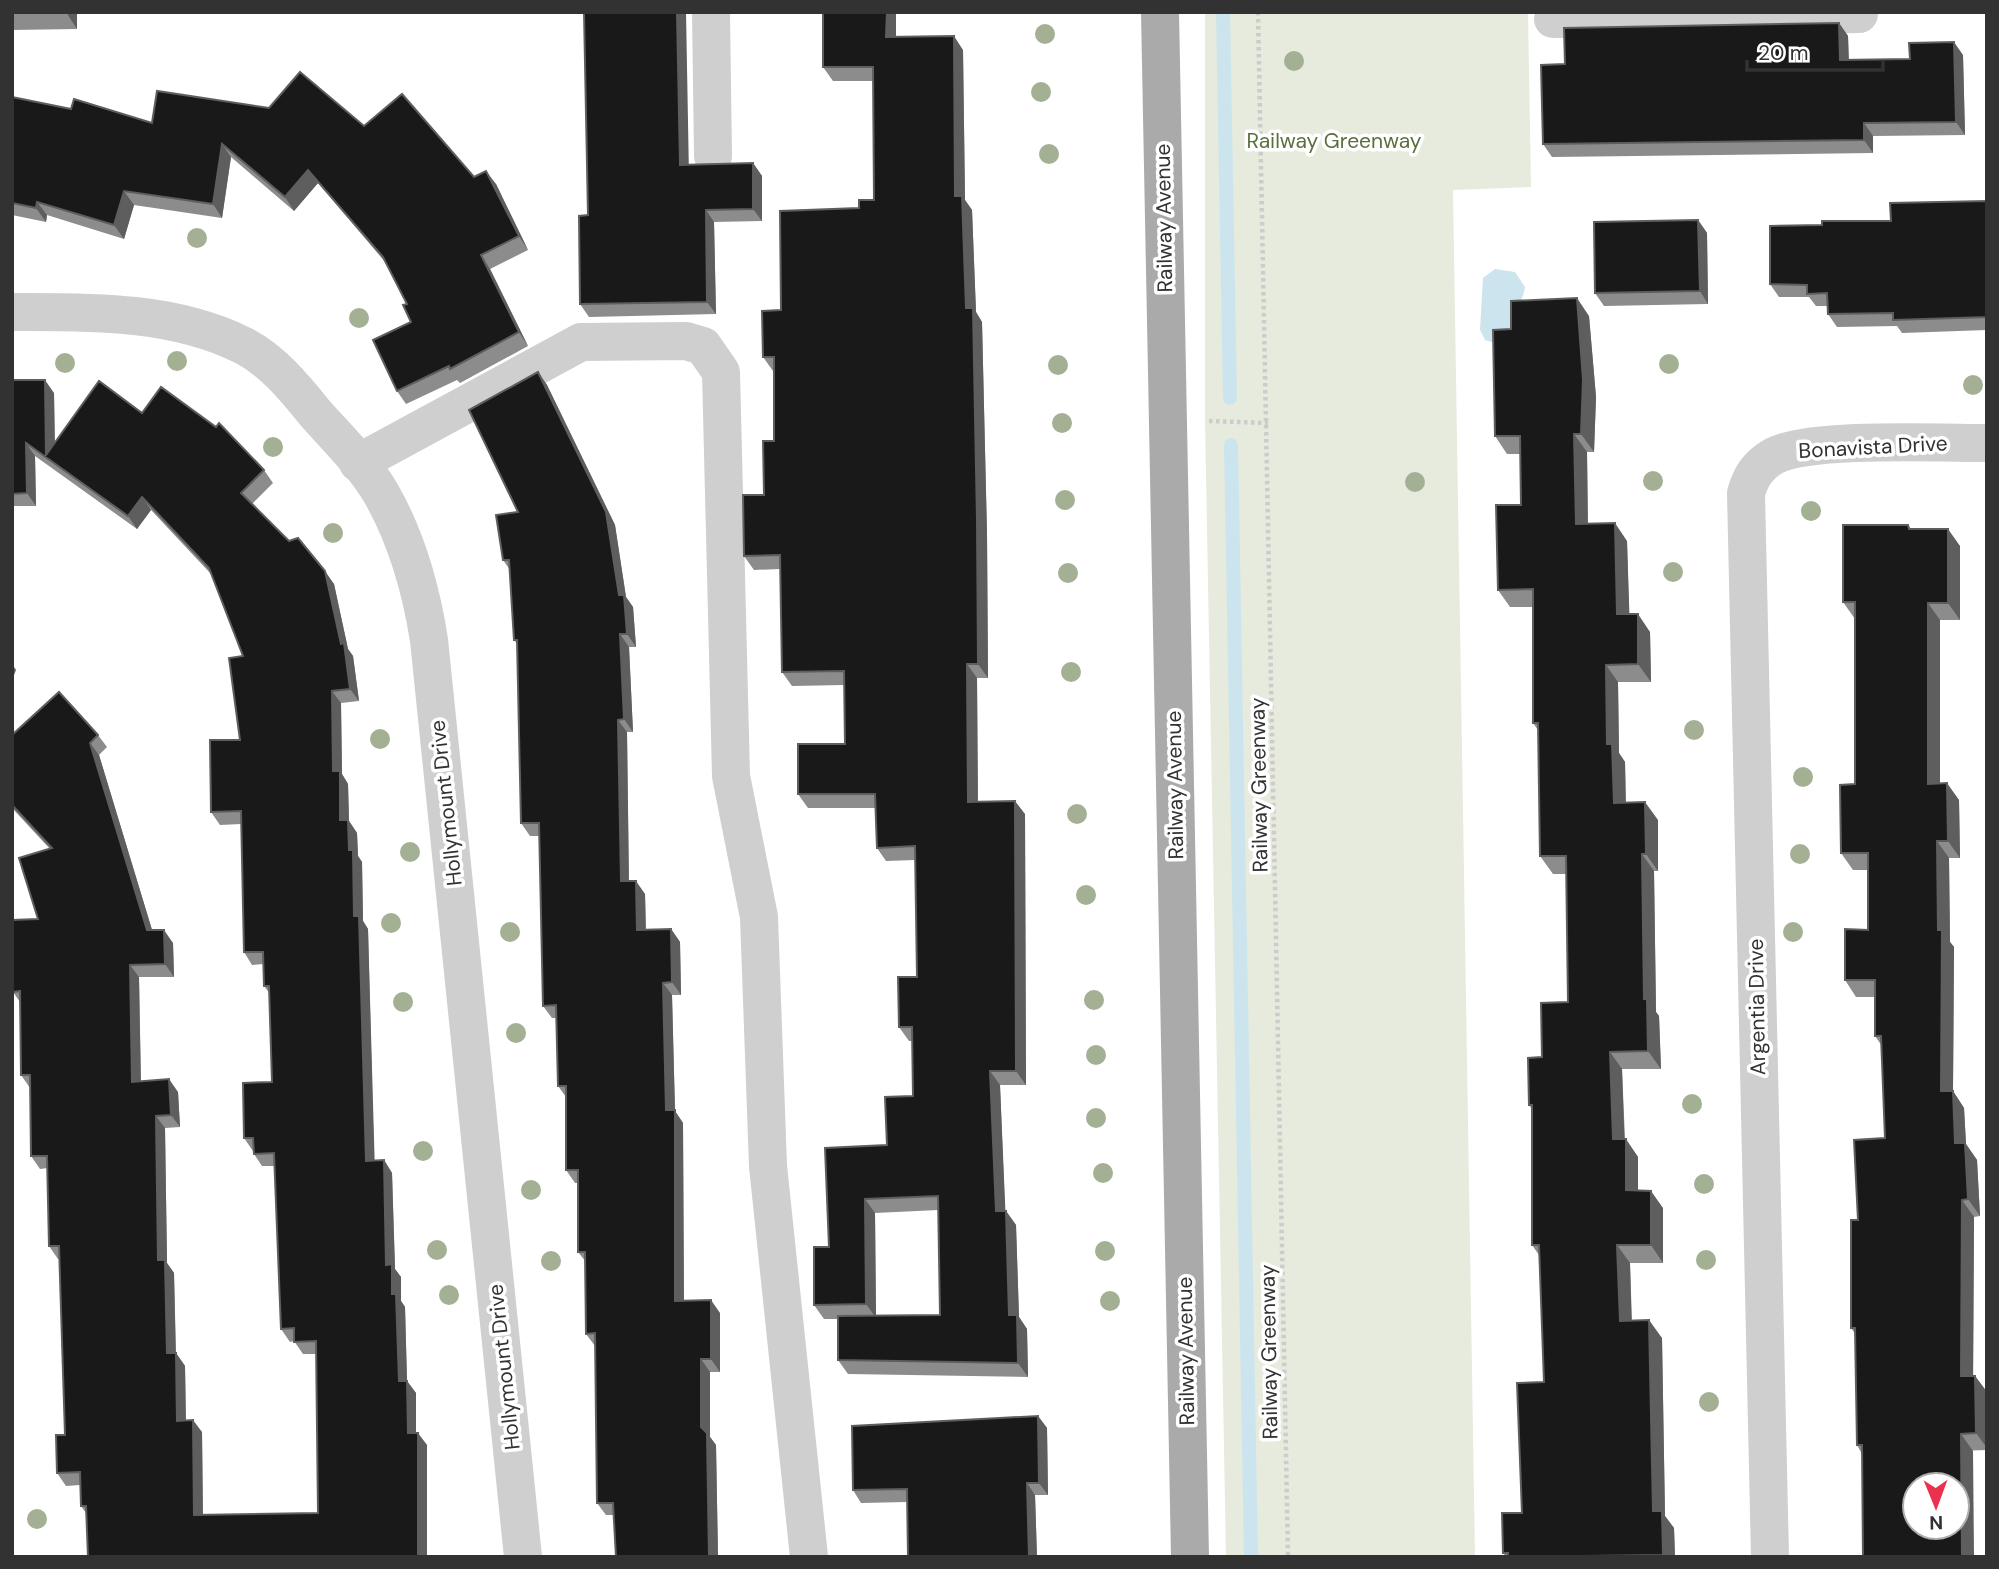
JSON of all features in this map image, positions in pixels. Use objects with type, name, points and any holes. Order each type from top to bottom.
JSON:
[{"type":"main road","name":"Railway Avenue","points":[[1160,12],[1190,1557]]},
{"type":"street","points":[[711,12],[713,156]]},
{"type":"street","points":[[1553,19],[1640,19],[1689,12]]},
{"type":"street","points":[[1713,12],[1762,16],[1859,14]]},
{"type":"street","name":"Hollymount Drive","points":[[12,312],[65,312],[155,320],[201,330],[243,345],[276,370],[358,463],[381,493],[402,534],[421,590],[429,640],[523,1557]]},
{"type":"street","points":[[358,463],[581,342],[686,341],[703,346],[721,372],[731,776],[759,916],[768,1166],[809,1557]]},
{"type":"street","name":"Bonavista Drive","points":[[1762,463],[1776,454],[1811,446],[1987,443]]},
{"type":"street","name":"Argentia Drive","points":[[1762,463],[1751,476],[1745,509],[1770,1557]]},
{"type":"path","name":"Railway Greenway","points":[[1258,12],[1288,1557]]},
{"type":"path","points":[[1205,421],[1268,423]]},
{"type":"green space","name":"Railway Greenway","points":[[1205,12],[1528,12],[1531,187],[1453,190],[1475,1557],[1226,1557],[1205,421]]},
{"type":"water","points":[[1495,269],[1515,272],[1525,287],[1512,315],[1510,332],[1498,344],[1485,340],[1480,330],[1483,278]]},
{"type":"building","points":[[584,12],[677,12],[680,165],[753,163],[753,209],[706,210],[707,302],[580,304],[579,216],[588,215]]},
{"type":"building","points":[[823,12],[887,12],[886,37],[954,36],[955,196],[962,196],[966,308],[973,308],[977,520],[978,664],[967,664],[968,802],[1015,801],[1016,1071],[990,1071],[996,1211],[1006,1211],[1009,1315],[1017,1315],[1018,1363],[838,1360],[838,1316],[940,1315],[938,1196],[865,1199],[866,1304],[814,1305],[814,1247],[829,1247],[825,1148],[887,1145],[885,1097],[913,1096],[912,1027],[899,1027],[898,977],[917,977],[915,846],[877,848],[875,794],[798,794],[798,744],[845,744],[844,671],[782,672],[780,555],[744,556],[743,495],[764,495],[763,441],[774,441],[774,357],[763,357],[762,311],[781,310],[780,211],[859,208],[859,200],[874,200],[873,67],[823,67]]},
{"type":"building","points":[[1839,23],[1840,60],[1910,59],[1909,43],[1954,42],[1956,122],[1864,123],[1864,140],[1543,144],[1541,65],[1565,64],[1564,28]]},
{"type":"building","points":[[300,72],[364,126],[402,94],[474,177],[486,171],[519,236],[481,255],[519,332],[450,369],[449,366],[397,391],[373,340],[411,322],[403,305],[407,304],[383,257],[308,170],[285,197],[222,144],[213,204],[124,191],[114,225],[37,202],[36,208],[12,203],[12,97],[71,109],[74,99],[152,123],[157,91],[269,108]]},
{"type":"building","points":[[1987,201],[1987,317],[1893,320],[1893,313],[1828,314],[1827,293],[1807,294],[1807,285],[1770,284],[1770,226],[1822,225],[1822,221],[1891,221],[1890,203]]},
{"type":"building","points":[[1698,220],[1700,291],[1595,293],[1594,222]]},
{"type":"building","points":[[1577,298],[1583,380],[1581,434],[1574,434],[1576,524],[1615,523],[1617,614],[1638,614],[1638,664],[1606,665],[1607,744],[1612,744],[1614,803],[1645,802],[1646,854],[1642,854],[1644,999],[1647,999],[1648,1051],[1610,1052],[1613,1139],[1626,1139],[1626,1190],[1651,1191],[1651,1245],[1617,1245],[1620,1321],[1649,1320],[1653,1511],[1662,1511],[1663,1555],[1508,1557],[1508,1553],[1503,1553],[1502,1513],[1522,1513],[1517,1383],[1544,1382],[1539,1245],[1532,1245],[1532,1105],[1529,1105],[1528,1058],[1542,1057],[1541,1003],[1568,1002],[1566,856],[1540,856],[1538,723],[1533,723],[1533,589],[1498,590],[1496,505],[1521,505],[1520,436],[1495,436],[1493,330],[1511,329],[1511,301]]},
{"type":"building","points":[[538,372],[606,512],[619,595],[624,595],[627,634],[620,634],[624,719],[618,720],[621,881],[636,881],[637,930],[671,929],[672,982],[663,983],[666,1110],[675,1110],[675,1301],[711,1300],[711,1359],[701,1359],[701,1427],[707,1433],[709,1557],[616,1557],[613,1503],[597,1503],[595,1333],[586,1334],[585,1252],[578,1252],[578,1170],[566,1170],[566,1086],[558,1086],[556,1005],[543,1006],[539,823],[521,823],[517,640],[514,640],[509,560],[503,560],[496,515],[518,512],[469,410]]},
{"type":"building","points":[[12,380],[45,380],[46,455],[99,381],[142,413],[161,387],[216,427],[219,423],[264,470],[241,493],[289,541],[298,538],[325,571],[341,644],[344,643],[350,689],[332,691],[333,771],[340,771],[340,820],[348,820],[349,850],[353,850],[354,916],[359,916],[366,1161],[384,1160],[386,1265],[392,1264],[392,1294],[396,1294],[399,1381],[407,1381],[408,1433],[418,1433],[418,1557],[88,1557],[86,1506],[81,1506],[80,1472],[57,1473],[56,1435],[65,1435],[59,1246],[49,1246],[47,1156],[31,1156],[30,1075],[21,1075],[20,991],[13,992],[12,966],[12,920],[38,919],[19,858],[52,848],[12,805],[12,735],[59,692],[98,735],[90,743],[147,930],[164,930],[165,964],[130,965],[132,1082],[169,1079],[171,1115],[156,1116],[158,1260],[165,1260],[167,1353],[176,1353],[177,1421],[193,1420],[194,1515],[318,1513],[316,1341],[294,1342],[294,1328],[281,1329],[274,1153],[254,1154],[253,1138],[244,1138],[243,1083],[272,1082],[269,986],[264,986],[263,952],[244,952],[241,811],[211,812],[210,740],[240,740],[229,658],[243,656],[209,568],[142,497],[128,516],[26,443],[27,493],[12,494]]},
{"type":"building","points":[[1843,525],[1908,525],[1909,529],[1948,529],[1948,603],[1928,603],[1928,784],[1947,783],[1948,841],[1937,841],[1938,930],[1942,930],[1941,1091],[1953,1091],[1955,1143],[1965,1143],[1968,1199],[1962,1200],[1961,1376],[1975,1376],[1976,1433],[1961,1434],[1961,1471],[1901,1471],[1901,1541],[1962,1541],[1962,1557],[1863,1557],[1862,1445],[1857,1445],[1855,1328],[1851,1328],[1851,1220],[1858,1220],[1854,1140],[1885,1138],[1881,1036],[1875,1036],[1875,980],[1845,980],[1845,929],[1868,930],[1868,853],[1841,853],[1840,785],[1855,784],[1855,602],[1843,602]]},
{"type":"building","points":[[1038,1416],[1039,1483],[1027,1483],[1029,1557],[908,1557],[907,1489],[853,1490],[852,1426]]},
{"type":"waterway","points":[[1223,12],[1230,398]]},
{"type":"waterway","points":[[1231,445],[1251,1557]]}]
